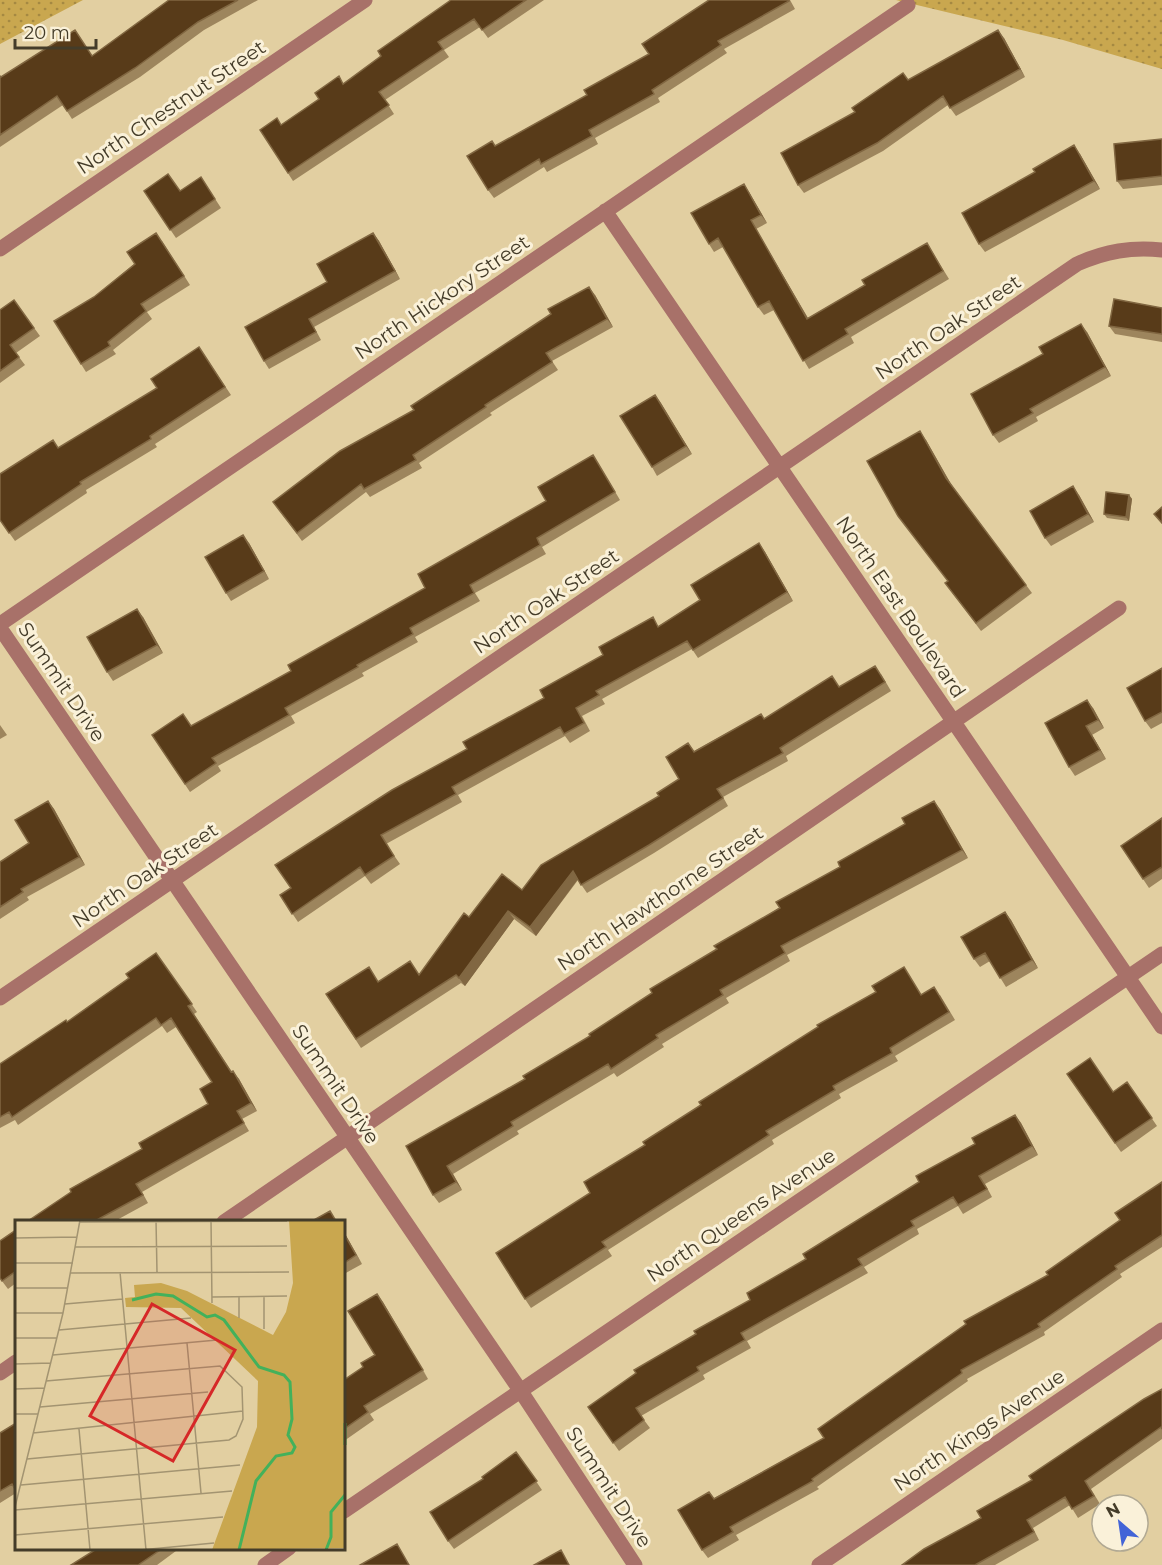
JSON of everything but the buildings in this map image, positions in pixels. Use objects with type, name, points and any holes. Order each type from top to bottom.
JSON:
[{"type":"street","name":"North Chestnut Street","points":[[0,249],[365,0]]},
{"type":"street","name":"North Hickory Street","points":[[0,626],[908,4]]},
{"type":"street","name":"North East Boulevard","points":[[605,211],[1162,1027]]},
{"type":"street","name":"North Oak Street","points":[[0,998],[1077,264],[1100,254],[1136,247],[1162,250]]},
{"type":"street","name":"North Hawthorne Street","points":[[225,1220],[1119,608]]},
{"type":"street","name":"Summit Drive","points":[[0,626],[520,1390],[635,1565]]},
{"type":"street","name":"North Queens Avenue","points":[[345,1510],[1162,954]]},
{"type":"street","name":"North Kings Avenue","points":[[819,1565],[1162,1330]]},
{"type":"street","points":[[0,1373],[15,1363]]},
{"type":"street","points":[[265,1565],[286,1550]]},
{"type":"shaded area","points":[[0,0],[83,0],[0,44]]},
{"type":"shaded area","points":[[896,0],[1162,0],[1162,69],[1063,40]]}]
